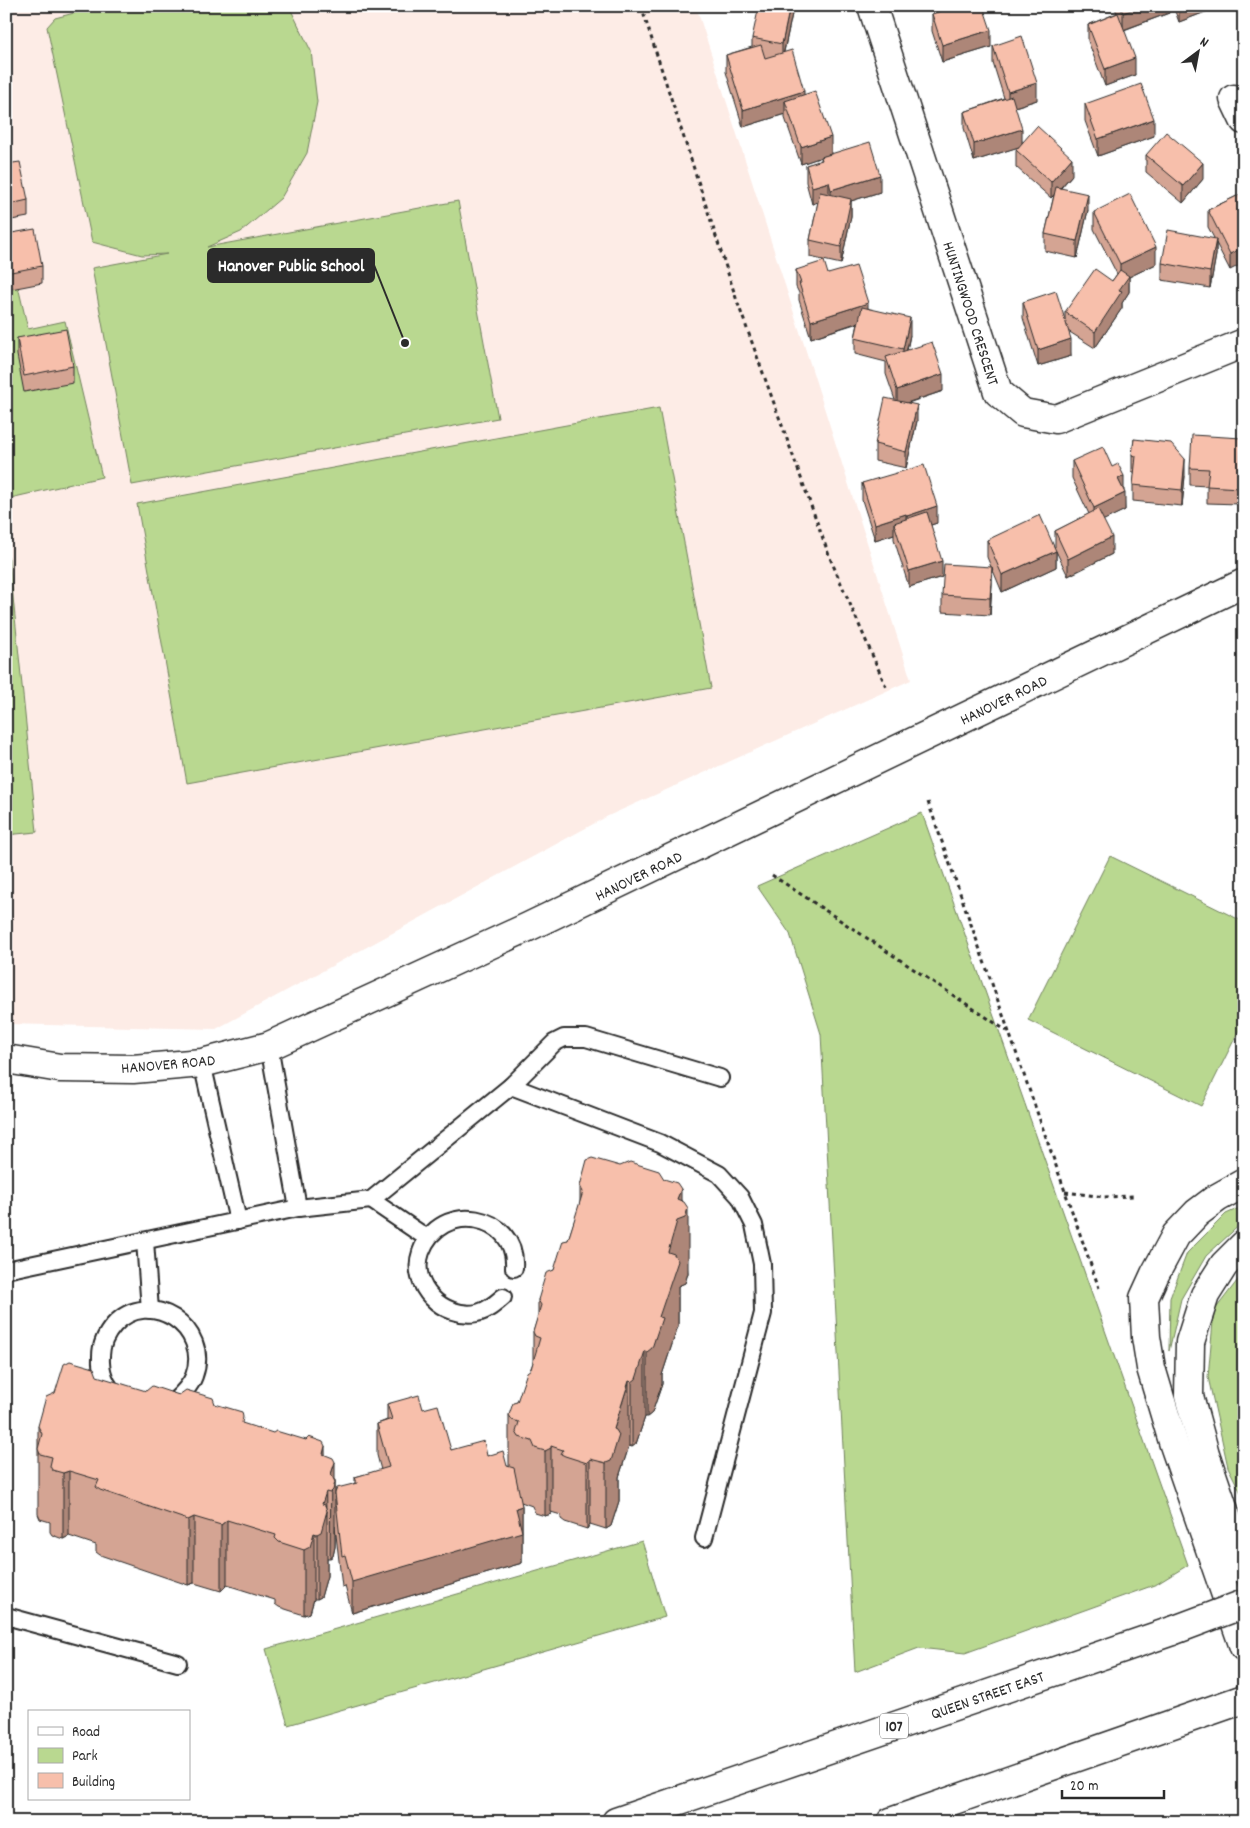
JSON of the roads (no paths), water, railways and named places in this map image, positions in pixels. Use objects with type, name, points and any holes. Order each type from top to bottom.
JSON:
[{"type":"main road","name":"HUNTINGWOOD CRESCENT","points":[[872,6],[998,392],[1022,413],[1056,420],[1244,343]]},
{"type":"main road","name":"HANOVER ROAD","points":[[6,1060],[60,1068],[133,1068],[202,1063],[269,1046],[528,927],[1244,583]]},
{"type":"main road","points":[[1244,1183],[1217,1198],[1197,1214],[1176,1236],[1144,1298],[1146,1337],[1151,1368],[1174,1445],[1244,1647]]},
{"type":"main road","points":[[1244,1245],[1224,1265],[1202,1302],[1190,1342],[1189,1396],[1205,1454],[1244,1569]]},
{"type":"main road","name":"QUEEN STREET EAST","points":[[616,1822],[1172,1631],[1244,1604]]},
{"type":"main road","points":[[891,1822],[1244,1699]]},
{"type":"main road","points":[[944,1822],[952,1815],[1093,1763],[1116,1744]]},
{"type":"lane","points":[[6,1270],[298,1208],[371,1200],[511,1086],[554,1044],[564,1038],[586,1038],[720,1078]]},
{"type":"lane","points":[[269,1046],[298,1208]]},
{"type":"lane","points":[[202,1063],[238,1221]]},
{"type":"lane","points":[[511,1086],[660,1143],[719,1174],[740,1197],[754,1225],[762,1264],[763,1312],[704,1538]]},
{"type":"lane","points":[[371,1200],[427,1238]]},
{"type":"lane","points":[[503,1297],[493,1306],[478,1312],[462,1313],[446,1309],[432,1299],[423,1286],[418,1270],[420,1253],[427,1238],[438,1227],[451,1220],[466,1218],[481,1220],[495,1227],[506,1238],[512,1251],[514,1268]]},
{"type":"lane","points":[[145,1240],[150,1310]]},
{"type":"lane","points":[[129,1403],[115,1394],[105,1380],[100,1364],[101,1348],[108,1332],[119,1320],[134,1312],[150,1310],[165,1313],[179,1320],[190,1332],[196,1346],[198,1362],[194,1377],[186,1390],[172,1402]]},
{"type":"lane","points":[[6,1616],[178,1663]]},
{"type":"place","name":"Hanover Public School","points":[[405,343]]}]
